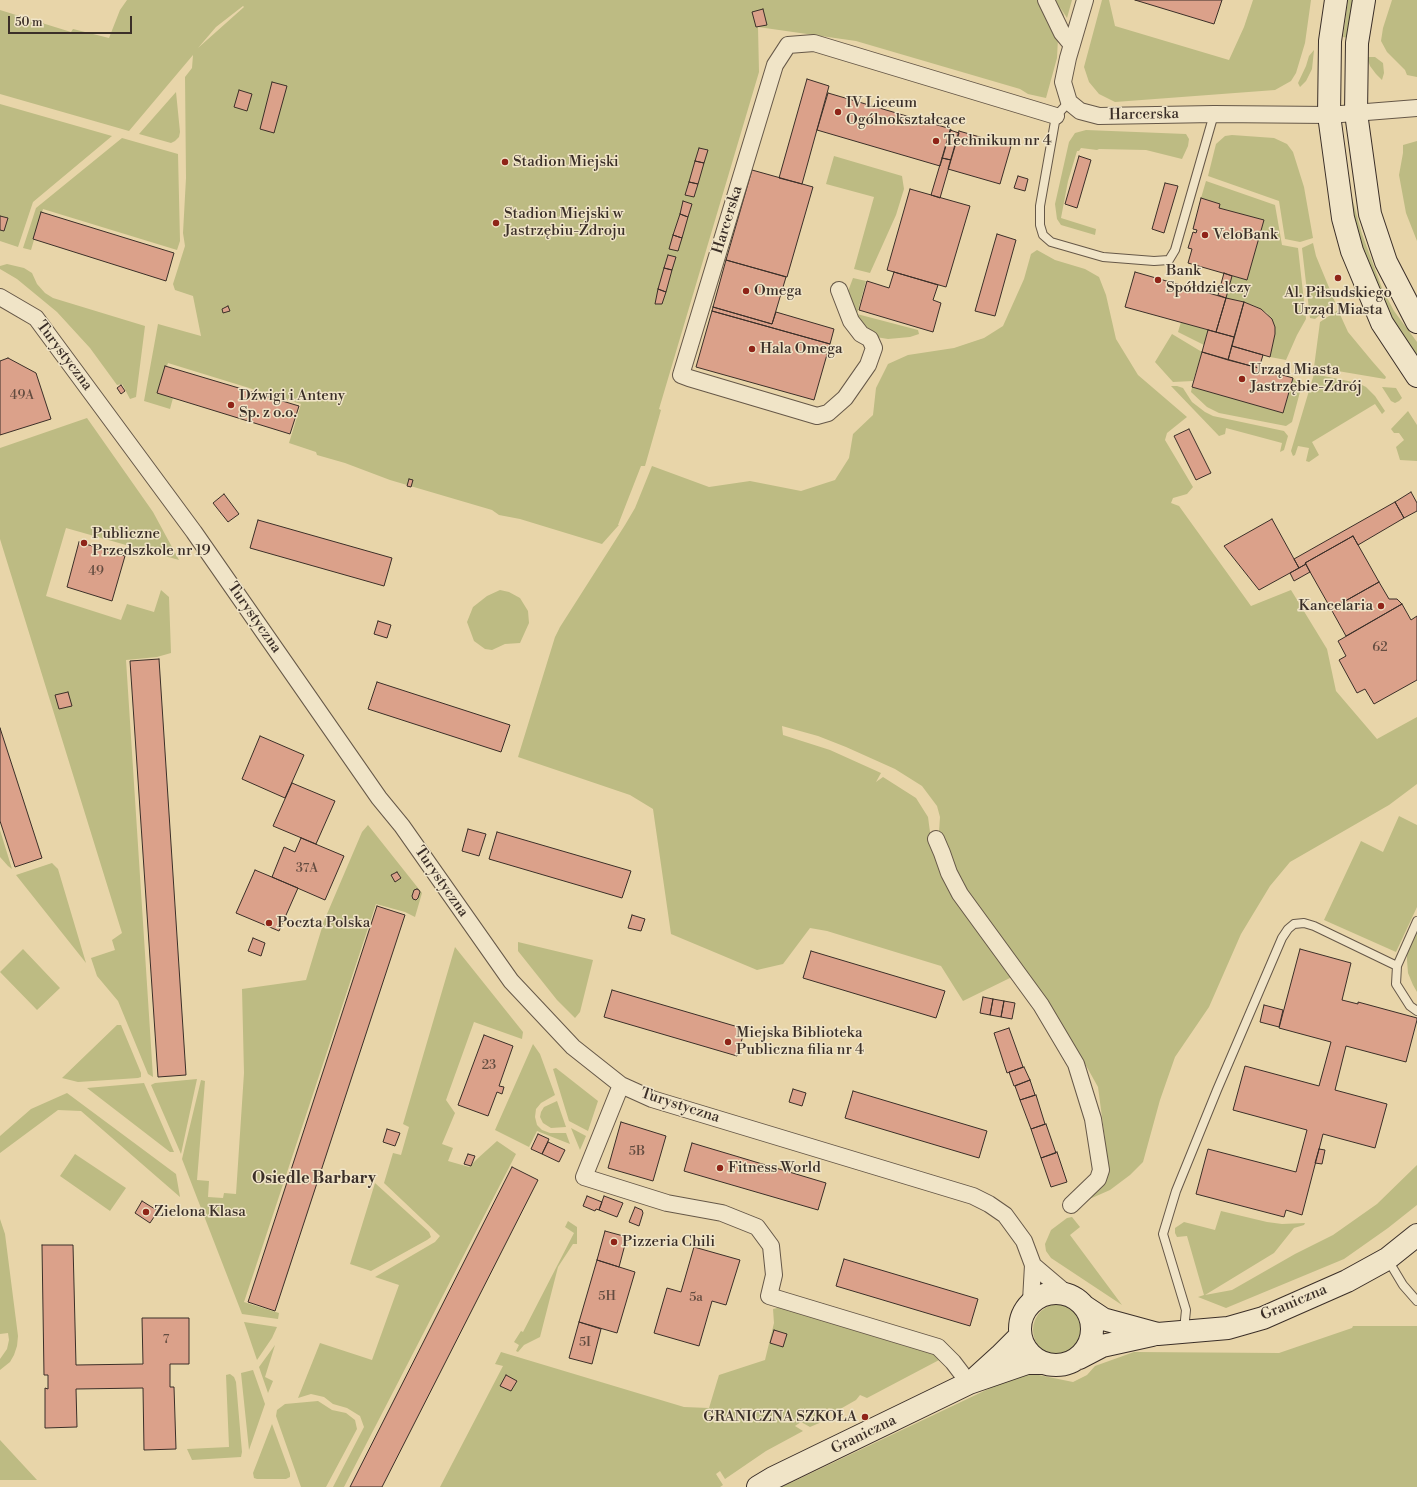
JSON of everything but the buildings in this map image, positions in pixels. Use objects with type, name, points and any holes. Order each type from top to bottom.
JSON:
[{"type":"street","points":[[1046,0],[1062,33],[1072,45]]},
{"type":"street","points":[[1069,102],[1063,82],[1084,0]]},
{"type":"street","points":[[1336,0],[1330,40],[1328,115],[1343,218],[1352,251],[1382,323],[1417,376]]},
{"type":"street","points":[[1364,0],[1357,43],[1356,113],[1370,214],[1386,262],[1417,322]]},
{"type":"street","name":"Harcerska","points":[[839,290],[851,321],[861,334],[870,340],[874,348],[868,365],[845,398],[828,413],[817,416],[681,375],[775,64],[788,45],[814,43],[1056,116]]},
{"type":"street","name":"Harcerska","points":[[1069,102],[1080,111],[1099,116],[1214,114],[1328,115],[1417,108]]},
{"type":"street","name":"Turystyczna","points":[[0,297],[36,318],[194,532],[379,798],[402,826],[511,981],[573,1048],[621,1085],[652,1099],[973,1196],[989,1204],[1005,1214],[1024,1241],[1033,1265],[1031,1301]]},
{"type":"street","points":[[936,839],[949,873],[960,894],[1041,1005],[1076,1064],[1093,1118],[1101,1170],[1098,1179],[1071,1204]]},
{"type":"street","points":[[621,1085],[584,1177],[667,1203],[722,1213],[757,1228],[771,1246],[774,1275],[769,1296],[938,1347],[953,1362],[969,1383]]},
{"type":"street","name":"Graniczna","points":[[1076,1360],[1102,1346],[1158,1334],[1184,1333],[1228,1328],[1263,1318],[1347,1280],[1387,1259],[1417,1235]]},
{"type":"street","name":"Turystyczna","points":[[1033,1265],[1066,1293]]},
{"type":"street","points":[[1054,1292],[1066,1293],[1076,1298],[1085,1307],[1091,1318],[1092,1329],[1090,1341],[1085,1351],[1076,1360],[1054,1366],[1042,1363],[1032,1357],[1024,1348],[1020,1336],[1020,1323],[1024,1311],[1031,1301],[1042,1295],[1054,1292]]},
{"type":"street","name":"Graniczna","points":[[1085,1307],[1103,1319],[1158,1334]]},
{"type":"street","name":"Graniczna","points":[[969,1383],[1020,1336]]},
{"type":"street","name":"Graniczna","points":[[758,1487],[773,1478],[969,1383],[1027,1363],[1042,1363]]},
{"type":"lane","points":[[1069,102],[1056,116],[1040,206],[1040,225],[1043,235],[1051,242],[1103,257],[1154,261],[1169,260],[1175,250],[1214,114]]},
{"type":"lane","points":[[1417,921],[1397,966],[1396,984],[1410,1006],[1417,1010]]},
{"type":"lane","points":[[1184,1333],[1186,1310],[1163,1234],[1176,1191],[1217,1090],[1282,938],[1288,929],[1294,924],[1304,923],[1314,926],[1397,966]]},
{"type":"lane","points":[[1387,1259],[1403,1285],[1417,1301]]},
{"type":"shaded area","points":[[127,0],[1072,0],[1067,18],[1060,7],[1064,15],[1058,38],[1057,58],[1046,98],[1028,94],[1020,89],[856,41],[758,27],[759,72],[659,409],[661,410],[645,466],[641,466],[618,525],[619,526],[602,544],[520,519],[499,515],[492,510],[390,480],[345,463],[317,455],[316,452],[289,443],[301,404],[168,363],[158,393],[173,398],[170,409],[144,401],[158,324],[201,336],[193,296],[175,290],[173,284],[185,246],[183,233],[186,178],[185,77],[192,68],[193,55],[129,131],[0,94],[0,10],[71,32],[73,29],[109,38],[120,10]],"holes":[[[243,6],[244,7],[198,48],[216,27]]]},
{"type":"shaded area","points":[[1102,0],[1109,0],[1115,26],[1229,60],[1244,27],[1253,0],[1311,0],[1305,43],[1296,73],[1291,81],[1275,90],[1115,102],[1099,94],[1089,82],[1084,67]]},
{"type":"shaded area","points":[[1348,0],[1355,0],[1349,38],[1343,37]]},
{"type":"shaded area","points":[[1392,0],[1417,0],[1417,77],[1407,75],[1405,70],[1387,52],[1381,41],[1383,28]]},
{"type":"shaded area","points":[[1314,50],[1312,69],[1306,81],[1300,87],[1298,83],[1309,56]]},
{"type":"shaded area","points":[[1367,57],[1375,57],[1383,63],[1384,73],[1382,80],[1370,66]]},
{"type":"shaded area","points":[[176,92],[180,132],[179,137],[171,143],[139,134]]},
{"type":"shaded area","points":[[0,104],[112,136],[33,202],[18,247],[0,241]]},
{"type":"shaded area","points":[[1086,130],[1186,134],[1189,139],[1188,146],[1182,159],[1146,150],[1097,150],[1081,148],[1077,151],[1068,181],[1061,218],[1096,229],[1095,235],[1061,225],[1057,219],[1055,204],[1069,142],[1075,133]]},
{"type":"shaded area","points":[[1232,135],[1274,138],[1287,144],[1293,152],[1304,187],[1313,238],[1300,242],[1285,239],[1279,201],[1208,176],[1216,144],[1225,136]]},
{"type":"shaded area","points":[[122,138],[178,154],[180,241],[177,250],[43,209],[31,250],[23,248],[36,208]]},
{"type":"shaded area","points":[[1417,141],[1417,241],[1406,213],[1399,175],[1403,145]]},
{"type":"shaded area","points":[[834,156],[902,176],[904,189],[896,215],[870,273],[854,269],[874,197],[826,184]]},
{"type":"shaded area","points":[[1206,181],[1275,205],[1282,245],[1298,248],[1306,319],[1286,360],[1270,357],[1275,334],[1275,326],[1267,313],[1255,306],[1226,298],[1232,276],[1247,280],[1264,220],[1219,208],[1220,204],[1201,198]]},
{"type":"shaded area","points":[[1349,187],[1362,234],[1382,288],[1394,311],[1417,342],[1417,360],[1400,336],[1381,299],[1351,222]]},
{"type":"shaded area","points":[[1313,243],[1316,256],[1335,302],[1315,319],[1310,318],[1302,248]]},
{"type":"shaded area","points":[[1037,250],[1055,260],[1085,269],[1099,277],[1106,295],[1116,339],[1138,375],[1187,417],[1167,433],[1165,440],[1193,487],[1187,494],[1173,498],[1171,503],[1179,506],[1251,606],[1291,590],[1327,649],[1336,691],[1377,739],[1417,717],[1417,784],[1389,805],[1290,862],[1270,886],[1241,934],[1209,1007],[1175,1057],[1160,1100],[1143,1162],[1130,1175],[1110,1190],[1085,1201],[1104,1152],[1105,1140],[1098,1087],[1079,1053],[1046,1003],[960,887],[939,832],[940,817],[937,806],[922,786],[895,769],[846,747],[818,736],[782,726],[783,735],[830,750],[881,773],[876,782],[883,777],[916,798],[928,817],[932,847],[1014,976],[963,1001],[941,966],[827,931],[810,928],[783,964],[757,970],[671,934],[653,809],[630,795],[518,757],[555,637],[635,508],[652,466],[709,487],[750,481],[801,491],[835,480],[849,458],[853,434],[873,415],[876,388],[888,364],[908,355],[954,348],[984,338],[1003,326],[1024,279],[1031,254]]},
{"type":"shaded area","points":[[7,264],[24,268],[32,273],[37,284],[45,293],[53,298],[145,326],[136,397],[130,399],[122,384],[117,385],[90,348],[57,312],[17,279],[0,269],[0,266]]},
{"type":"shaded area","points":[[853,278],[866,281],[857,314],[918,330],[919,334],[910,337],[888,339],[864,335],[847,294]]},
{"type":"shaded area","points":[[1338,310],[1348,332],[1386,377],[1385,379],[1314,367],[1320,322]]},
{"type":"shaded area","points":[[1181,322],[1208,330],[1204,345],[1178,332]]},
{"type":"shaded area","points":[[1172,334],[1202,352],[1193,381],[1173,382],[1155,362]]},
{"type":"shaded area","points":[[1314,374],[1358,383],[1366,387],[1375,396],[1385,411],[1382,414],[1375,404],[1312,442],[1319,455],[1309,462],[1306,461],[1309,448],[1298,446],[1295,455],[1293,456],[1291,451]]},
{"type":"shaded area","points":[[1293,378],[1301,388],[1292,422],[1286,426],[1219,413],[1207,407],[1191,392],[1192,387],[1283,413]]},
{"type":"shaded area","points":[[1171,386],[1183,388],[1192,402],[1213,416],[1284,431],[1288,436],[1284,450],[1280,452],[1282,443],[1226,428],[1225,434],[1219,436]]},
{"type":"shaded area","points":[[1382,387],[1396,388],[1402,398],[1395,403],[1391,401]]},
{"type":"shaded area","points":[[1408,411],[1417,425],[1417,461],[1400,460],[1396,447],[1404,440],[1399,433],[1394,433],[1391,429]]},
{"type":"shaded area","points":[[87,418],[153,512],[179,560],[66,528],[46,596],[121,620],[127,604],[154,612],[161,590],[169,597],[171,653],[157,657],[126,660],[153,1077],[148,1074],[118,1001],[97,976],[91,958],[115,950],[112,940],[122,933],[0,539],[0,448]]},
{"type":"shaded area","points":[[500,590],[509,592],[520,598],[528,611],[529,623],[520,643],[505,644],[492,650],[485,649],[474,641],[467,622],[473,607],[487,596]]},
{"type":"shaded area","points":[[1399,816],[1417,825],[1417,907],[1396,952],[1324,920],[1361,841],[1383,852]]},
{"type":"shaded area","points":[[368,825],[422,893],[415,917],[405,912],[376,904],[244,1302],[279,1313],[278,1319],[242,1314],[182,1159],[201,1080],[205,1081],[197,1180],[209,1181],[208,1197],[223,1198],[224,1193],[236,1194],[244,1073],[242,989],[306,980],[324,921],[362,832]]},
{"type":"shaded area","points":[[0,830],[12,869],[0,857]]},
{"type":"shaded area","points":[[52,863],[58,869],[86,963],[16,875]]},
{"type":"shaded area","points":[[1417,927],[1417,992],[1408,973],[1407,952]]},
{"type":"shaded area","points":[[518,942],[593,960],[580,1012],[575,1018],[557,1000],[518,951]]},
{"type":"shaded area","points":[[455,947],[523,1032],[522,1039],[474,1022],[446,1100],[455,1113],[442,1144],[453,1148],[448,1161],[469,1167],[497,1141],[516,1154],[344,1487],[333,1487],[364,1427],[360,1416],[347,1408],[333,1404],[324,1397],[311,1394],[298,1398],[320,1343],[372,1360],[399,1285],[375,1277],[435,1242],[440,1236],[384,1183],[393,1153],[401,1155],[409,1127],[403,1124]]},
{"type":"shaded area","points":[[23,949],[60,988],[37,1010],[0,972]]},
{"type":"shaded area","points":[[117,1025],[121,1025],[141,1073],[141,1077],[78,1082],[62,1078]]},
{"type":"shaded area","points":[[533,1044],[540,1054],[555,1095],[541,1103],[536,1109],[535,1117],[537,1125],[542,1130],[550,1133],[566,1133],[570,1144],[537,1131],[529,1147],[495,1130]]},
{"type":"shaded area","points":[[556,1068],[598,1101],[588,1131],[569,1121],[553,1069]]},
{"type":"shaded area","points":[[197,1079],[181,1154],[151,1085],[155,1083]]},
{"type":"shaded area","points":[[144,1083],[174,1152],[170,1152],[87,1088]]},
{"type":"shaded area","points":[[67,1093],[176,1174],[180,1197],[81,1111],[58,1110],[0,1153],[0,1136],[31,1109]]},
{"type":"shaded area","points":[[557,1101],[566,1127],[551,1128],[543,1123],[540,1117],[541,1112],[544,1107]]},
{"type":"shaded area","points":[[571,1128],[586,1136],[580,1150]]},
{"type":"shaded area","points":[[75,1154],[126,1188],[110,1211],[60,1176]]},
{"type":"shaded area","points":[[1417,1165],[1417,1205],[1388,1228],[1344,1259],[1226,1308],[1198,1297],[1204,1295],[1187,1236],[1177,1237],[1175,1233],[1175,1228],[1184,1222],[1215,1230],[1221,1211],[1267,1222],[1282,1224],[1305,1223],[1304,1225],[1294,1228],[1274,1253],[1205,1295],[1232,1290],[1295,1254],[1333,1235],[1377,1204]]},
{"type":"shaded area","points":[[375,1183],[429,1232],[431,1237],[371,1271],[350,1264]]},
{"type":"shaded area","points":[[1072,1217],[1080,1227],[1070,1235],[1122,1305],[1051,1258],[1046,1251],[1045,1244],[1051,1230],[1067,1218]]},
{"type":"shaded area","points":[[0,1219],[5,1234],[18,1336],[14,1355],[10,1362],[0,1370],[0,1359],[7,1349],[9,1340],[8,1333],[0,1334]]},
{"type":"shaded area","points":[[568,1221],[577,1227],[577,1244],[573,1244],[558,1267],[540,1337],[524,1345],[518,1352],[516,1351],[519,1345],[514,1342],[521,1331],[523,1332],[574,1233],[565,1227]]},
{"type":"shaded area","points":[[1059,1304],[1069,1306],[1077,1312],[1083,1320],[1085,1330],[1083,1340],[1077,1348],[1069,1354],[1059,1356],[1049,1354],[1041,1348],[1035,1340],[1033,1330],[1035,1320],[1041,1312],[1049,1306]]},
{"type":"shaded area","points":[[785,1306],[926,1348],[941,1359],[867,1398],[860,1395],[856,1400],[835,1412],[829,1408],[821,1412],[824,1421],[810,1427],[801,1422],[795,1426],[803,1431],[766,1451],[725,1479],[720,1471],[716,1474],[723,1485],[720,1487],[440,1487],[503,1366],[495,1364],[501,1352],[684,1407],[709,1408],[719,1375],[765,1360],[774,1323],[773,1309]]},
{"type":"shaded area","points":[[244,1322],[277,1327],[272,1338],[257,1360]]},
{"type":"shaded area","points":[[1353,1326],[1417,1326],[1417,1487],[782,1487],[1024,1372],[1073,1382],[1087,1375],[1095,1366],[1134,1352],[1279,1353],[1352,1328]]},
{"type":"shaded area","points":[[275,1345],[265,1377],[273,1381],[268,1393],[259,1367]]},
{"type":"shaded area","points":[[253,1370],[265,1404],[249,1450],[241,1373]]},
{"type":"shaded area","points":[[230,1374],[234,1377],[236,1382],[242,1452],[241,1457],[192,1460],[187,1449],[229,1447],[226,1375]]},
{"type":"shaded area","points":[[318,1401],[332,1410],[346,1413],[355,1420],[357,1429],[326,1487],[301,1487],[276,1416],[277,1410],[285,1404]]},
{"type":"shaded area","points":[[272,1424],[290,1473],[290,1477],[286,1479],[257,1479],[254,1478],[253,1473]]},
{"type":"shaded area","points":[[0,1440],[37,1480],[0,1480]]},
{"type":"place","name":"IV Liceum Ogólnokształcące","points":[[838,112]]},
{"type":"place","name":"Technikum nr 4","points":[[936,141]]},
{"type":"place","name":"Stadion Miejski","points":[[505,162]]},
{"type":"place","name":"Stadion Miejski w Jastrzębiu-Zdroju","points":[[496,223]]},
{"type":"place","name":"VeloBank","points":[[1205,235]]},
{"type":"place","name":"Al. Piłsudskiego Urząd Miasta","points":[[1338,278]]},
{"type":"place","name":"Bank Spółdzielczy","points":[[1158,280]]},
{"type":"place","name":"Omega","points":[[746,291]]},
{"type":"place","name":"Hala Omega","points":[[752,349]]},
{"type":"place","name":"Urząd Miasta Jastrzębie-Zdrój","points":[[1242,379]]},
{"type":"place","name":"Dźwigi i Anteny Sp. z o.o.","points":[[231,405]]},
{"type":"place","name":"Publiczne Przedszkole nr 19","points":[[84,543]]},
{"type":"place","name":"Kancelaria","points":[[1381,606]]},
{"type":"place","name":"Poczta Polska","points":[[269,923]]},
{"type":"place","name":"Miejska Biblioteka Publiczna filia nr 4","points":[[728,1042]]},
{"type":"place","name":"Fitness World","points":[[720,1168]]},
{"type":"place","name":"Zielona Klasa","points":[[146,1212]]},
{"type":"place","name":"Pizzeria Chili","points":[[614,1242]]},
{"type":"place","name":"GRANICZNA SZKOŁA","points":[[865,1417]]},
{"type":"district","name":"Osiedle Barbary","points":[[314,1179]]}]
